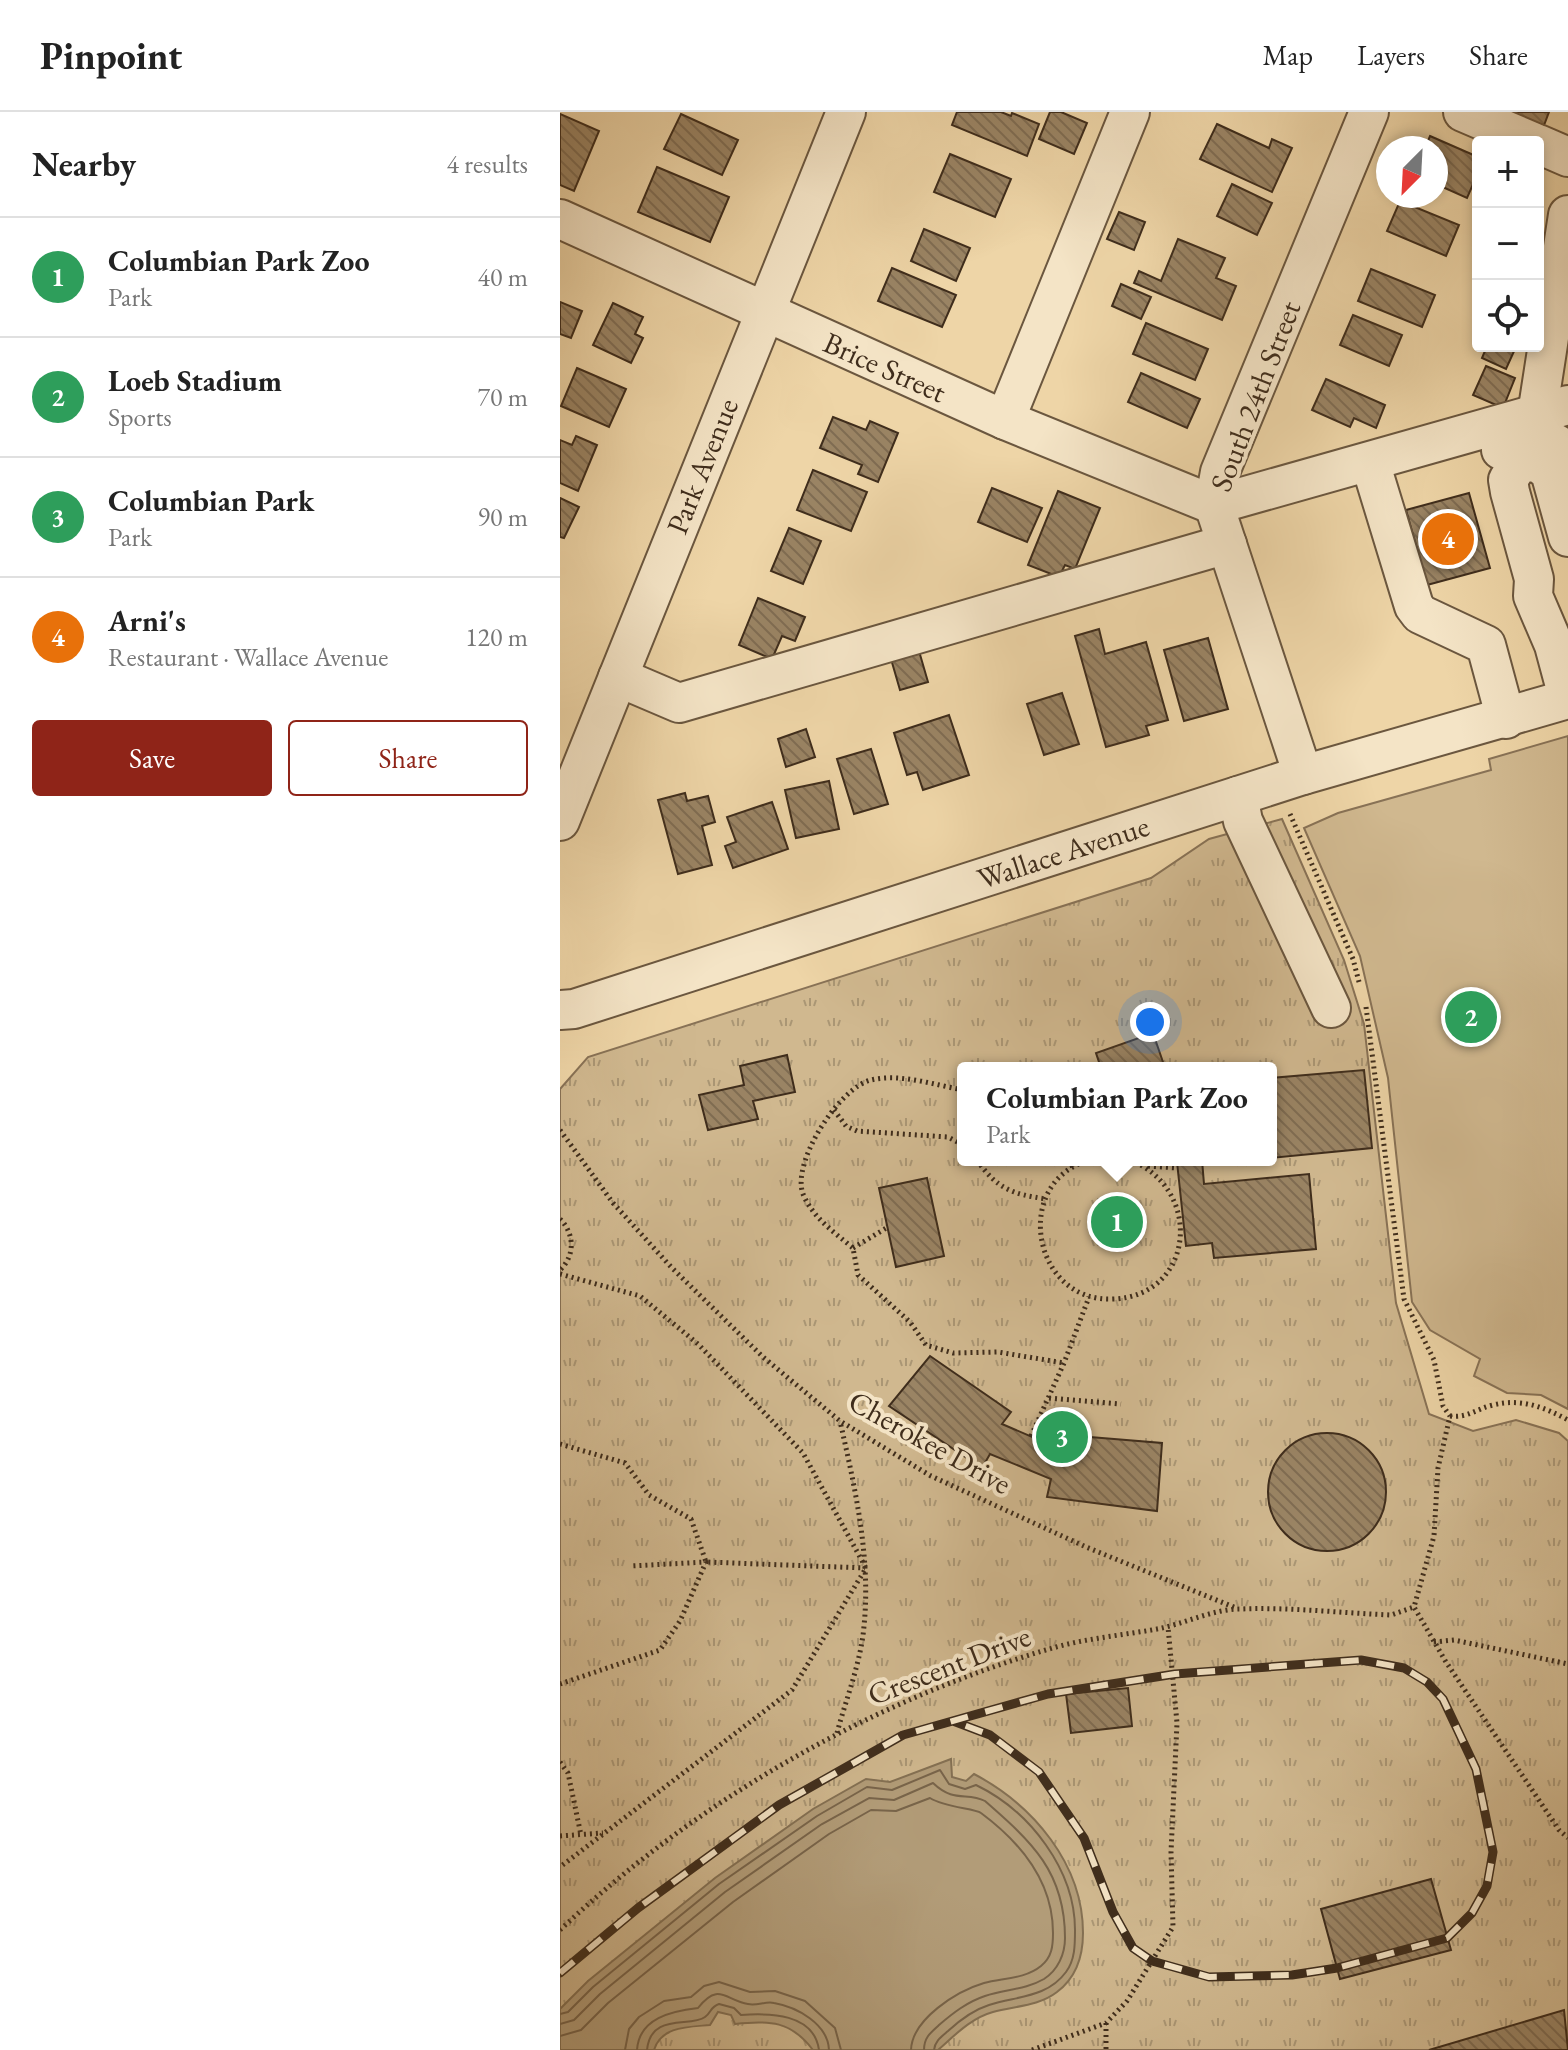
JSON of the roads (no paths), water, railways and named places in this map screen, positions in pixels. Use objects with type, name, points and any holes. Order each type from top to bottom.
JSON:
[{"type":"street","name":"Park Avenue","points":[[560,821],[846,112]]},
{"type":"street","points":[[1005,420],[1130,112]]},
{"type":"street","name":"South 24th Street","points":[[1295,791],[1214,505],[1220,472],[1369,112]]},
{"type":"street","points":[[1463,112],[1519,136]]},
{"type":"street","points":[[1544,147],[1568,157]]},
{"type":"street","points":[[1214,505],[1552,410],[1568,215]]},
{"type":"street","name":"Brice Street","points":[[560,219],[1005,420],[1214,505]]},
{"type":"street","points":[[1533,596],[1518,586],[1496,511],[1489,467],[1498,451],[1517,438],[1554,440],[1568,453]]},
{"type":"street","points":[[1370,462],[1409,595],[1420,614],[1486,645],[1506,719]]},
{"type":"street","points":[[1568,537],[1550,472],[1537,462],[1519,463],[1508,480],[1534,579],[1533,596],[1554,645],[1568,698]]},
{"type":"street","points":[[618,677],[679,703],[1227,544]]},
{"type":"street","name":"Wallace Avenue","points":[[560,1010],[574,1009],[1238,796],[1295,791],[1568,698]]},
{"type":"street","points":[[1238,796],[1243,821],[1352,998]]},
{"type":"water","points":[[951,1759],[952,1777],[966,1781],[974,1774],[1016,1802],[1051,1839],[1064,1861],[1081,1908],[1083,1942],[1074,1973],[1057,1992],[1035,2003],[978,2018],[938,2050],[813,2050],[788,2028],[759,2022],[735,2024],[731,2015],[718,2012],[710,2025],[669,2032],[654,2050],[560,2050],[560,2009],[588,1981],[715,1878],[813,1809],[866,1779],[890,1782]]},
{"type":"railway","points":[[560,1973],[638,1908],[779,1805],[903,1735],[1048,1694],[1175,1674],[1361,1660],[1404,1668],[1427,1682],[1443,1699],[1476,1769],[1493,1852],[1487,1886],[1472,1913],[1447,1938],[1337,1968],[1292,1975],[1209,1977],[1152,1961],[1133,1948],[1113,1912],[1084,1838],[1039,1772],[990,1735],[953,1721]]},
{"type":"place","name":"Arni's","points":[[1448,539]]},
{"type":"place","name":"Loeb Stadium","points":[[1471,1017]]},
{"type":"place","name":"Columbian Park Zoo","points":[[1117,1222]]},
{"type":"place","name":"Columbian Park","points":[[1062,1437]]}]
